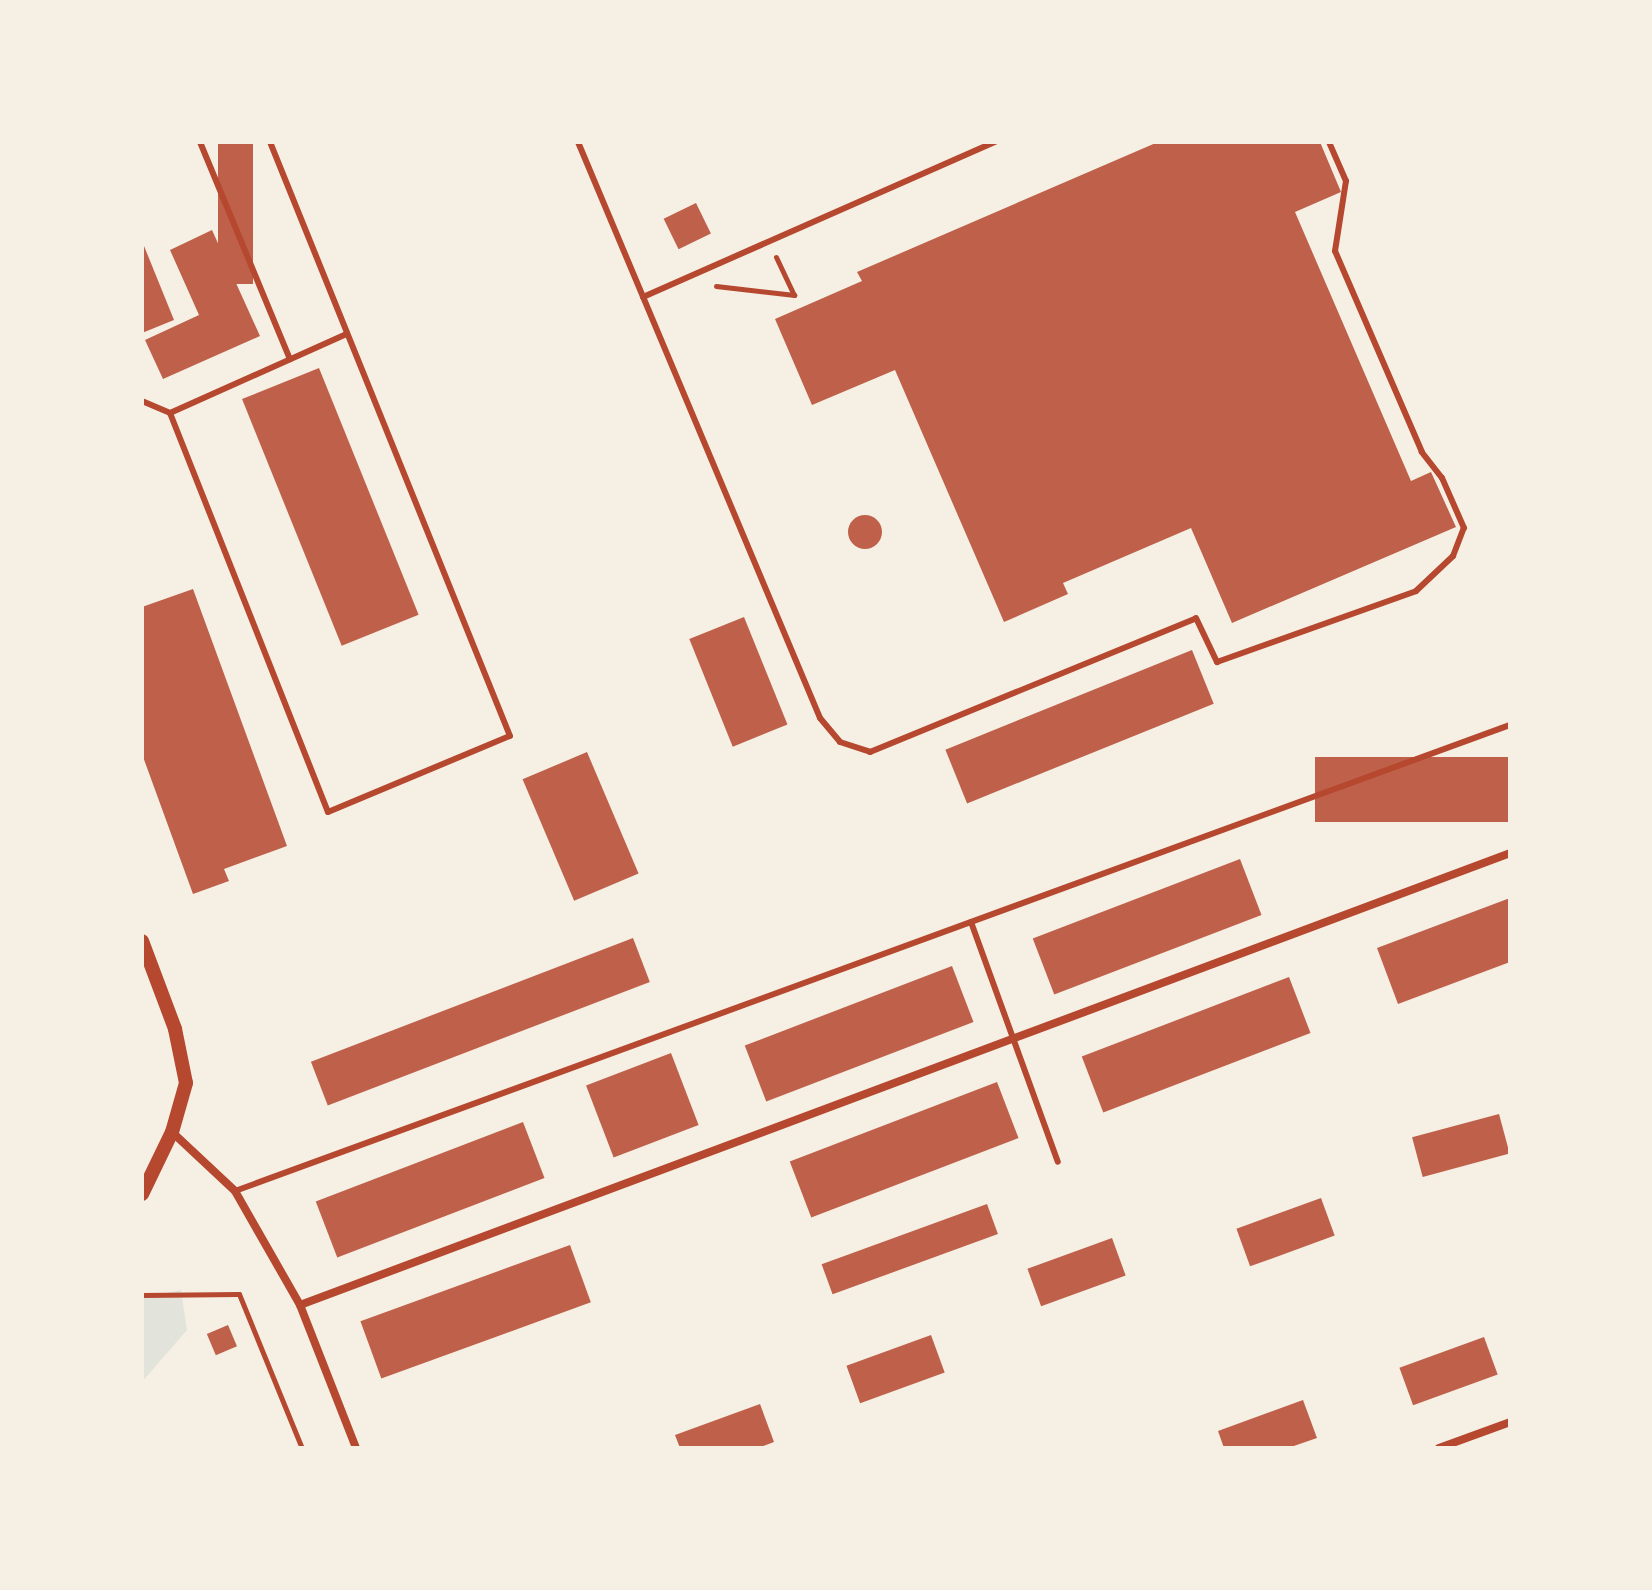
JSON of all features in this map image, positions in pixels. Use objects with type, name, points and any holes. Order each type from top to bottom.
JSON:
[{"type":"street","points":[[300,1305],[1510,853]]},
{"type":"street","points":[[142,941],[175,1029],[186,1083],[172,1132],[142,1194]]},
{"type":"street","points":[[172,1132],[235,1191],[300,1305],[356,1448]]},
{"type":"street","points":[[1439,1448],[1510,1422]]},
{"type":"lane","points":[[200,142],[290,359]]},
{"type":"lane","points":[[142,401],[170,413],[328,812],[510,736],[270,142]]},
{"type":"lane","points":[[578,142],[820,718],[840,742],[870,752],[1196,618],[1217,662],[1416,591],[1453,556],[1464,528],[1442,478],[1422,452],[1335,251],[1346,181],[1329,142]]},
{"type":"lane","points":[[643,297],[995,142]]},
{"type":"lane","points":[[170,413],[347,334]]},
{"type":"lane","points":[[235,1191],[1510,725]]},
{"type":"lane","points":[[971,922],[1058,1162]]},
{"type":"path","points":[[678,282],[794,295],[769,242]]},
{"type":"path","points":[[142,1295],[239,1294],[302,1448]]},
{"type":"shaded area","points":[[181,1290],[187,1330],[142,1382],[142,1298]]},
{"type":"building","points":[[218,142],[253,142],[253,284],[218,284]]},
{"type":"building","points":[[1158,142],[1320,142],[1341,192],[1295,212],[1411,481],[1431,472],[1456,527],[1232,623],[1191,528],[1063,583],[1068,594],[1004,622],[895,370],[812,405],[775,319],[862,281],[857,272]]},
{"type":"building","points":[[696,203],[711,234],[679,249],[664,219]]},
{"type":"building","points":[[212,230],[260,336],[163,379],[145,340],[199,315],[170,250]]},
{"type":"building","points":[[142,241],[174,320],[142,333]]},
{"type":"building","points":[[319,368],[419,615],[342,646],[242,399]]},
{"type":"building","points":[[865,515],[877,520],[882,532],[877,544],[865,549],[853,544],[848,532],[853,520]]},
{"type":"building","points":[[193,589],[287,846],[224,869],[229,881],[193,894],[142,754],[142,607]]},
{"type":"building","points":[[744,617],[787,725],[733,747],[689,639]]},
{"type":"building","points":[[1192,650],[1214,704],[967,803],[945,750]]},
{"type":"building","points":[[587,752],[639,874],[574,901],[523,779]]},
{"type":"building","points":[[1315,757],[1510,757],[1510,822],[1315,822]]},
{"type":"building","points":[[1240,859],[1262,915],[1054,995],[1033,939]]},
{"type":"building","points":[[1510,898],[1510,962],[1398,1004],[1377,948]]},
{"type":"building","points":[[633,938],[650,982],[328,1106],[311,1062]]},
{"type":"building","points":[[952,966],[974,1022],[766,1102],[745,1046]]},
{"type":"building","points":[[1289,977],[1311,1033],[1103,1113],[1082,1057]]},
{"type":"building","points":[[671,1053],[699,1125],[614,1157],[586,1086]]},
{"type":"building","points":[[997,1082],[1019,1138],[811,1218],[790,1162]]},
{"type":"building","points":[[1499,1114],[1510,1154],[1423,1177],[1412,1137]]},
{"type":"building","points":[[523,1122],[545,1178],[337,1258],[316,1202]]},
{"type":"building","points":[[1321,1198],[1335,1236],[1250,1266],[1236,1229]]},
{"type":"building","points":[[987,1204],[998,1234],[833,1294],[822,1264]]},
{"type":"building","points":[[1112,1238],[1126,1276],[1041,1306],[1027,1269]]},
{"type":"building","points":[[570,1245],[591,1302],[381,1379],[360,1321]]},
{"type":"building","points":[[228,1325],[237,1346],[216,1355],[207,1334]]},
{"type":"building","points":[[931,1335],[945,1373],[860,1403],[846,1366]]},
{"type":"building","points":[[1484,1337],[1498,1375],[1413,1405],[1399,1368]]},
{"type":"building","points":[[1303,1400],[1317,1438],[1288,1448],[1224,1448],[1218,1431]]},
{"type":"building","points":[[760,1404],[774,1442],[758,1448],[680,1448],[675,1435]]}]
